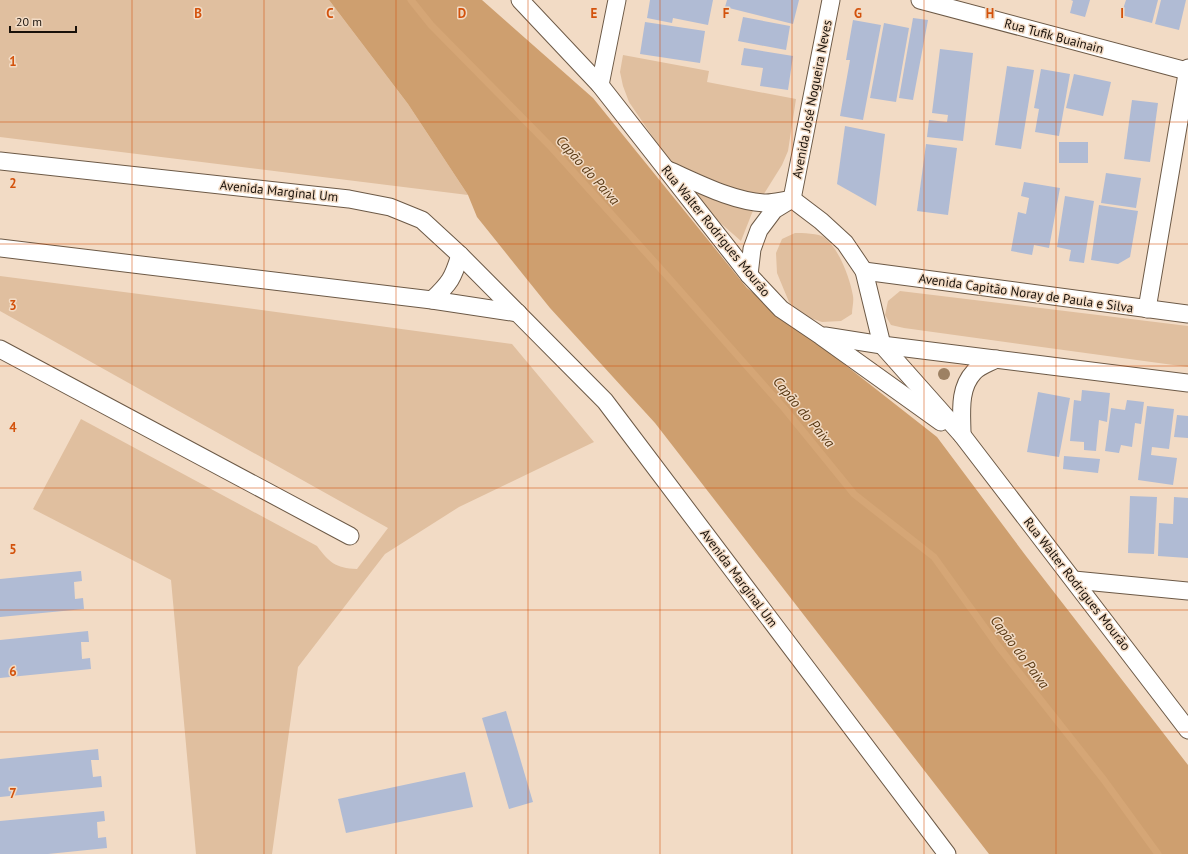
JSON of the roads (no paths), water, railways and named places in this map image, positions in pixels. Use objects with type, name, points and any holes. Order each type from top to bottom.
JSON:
[{"type":"street","name":"Rua Walter Rodrigues Mourão","points":[[520,0],[600,85],[749,275],[781,310],[821,336],[963,437]]},
{"type":"street","points":[[600,85],[617,0]]},
{"type":"street","name":"Avenida José Nogueira Neves","points":[[792,199],[831,0]]},
{"type":"street","name":"Rua Tufik Buainain","points":[[920,0],[1187,70]]},
{"type":"street","points":[[1147,309],[1187,70]]},
{"type":"street","name":"Avenida Marginal Um","points":[[0,162],[349,198],[390,207],[422,220],[460,255],[605,401],[947,854]]},
{"type":"street","points":[[664,168],[711,189],[754,202],[767,203],[792,199],[821,221],[845,243],[864,271]]},
{"type":"street","points":[[749,275],[752,248],[759,230],[774,210],[792,199]]},
{"type":"street","points":[[0,248],[432,300],[518,313]]},
{"type":"street","points":[[432,300],[446,287],[454,275],[460,255]]},
{"type":"street","name":"Rua Walter Rodrigues Mourão","points":[[864,271],[882,345],[963,437],[1188,730]]},
{"type":"street","name":"Avenida Capitão Noray de Paula e Silva","points":[[864,271],[1188,314]]},
{"type":"street","points":[[821,336],[1188,383]]},
{"type":"street","points":[[0,349],[350,536]]},
{"type":"street","points":[[963,437],[962,401],[966,384],[974,371],[996,359]]},
{"type":"street","points":[[1074,580],[1188,591]]},
{"type":"waterway","name":"Capão do Paiva","points":[[411,0],[431,25],[550,146],[668,277],[784,408],[854,494],[934,557],[998,646],[1104,780],[1158,854]]}]
